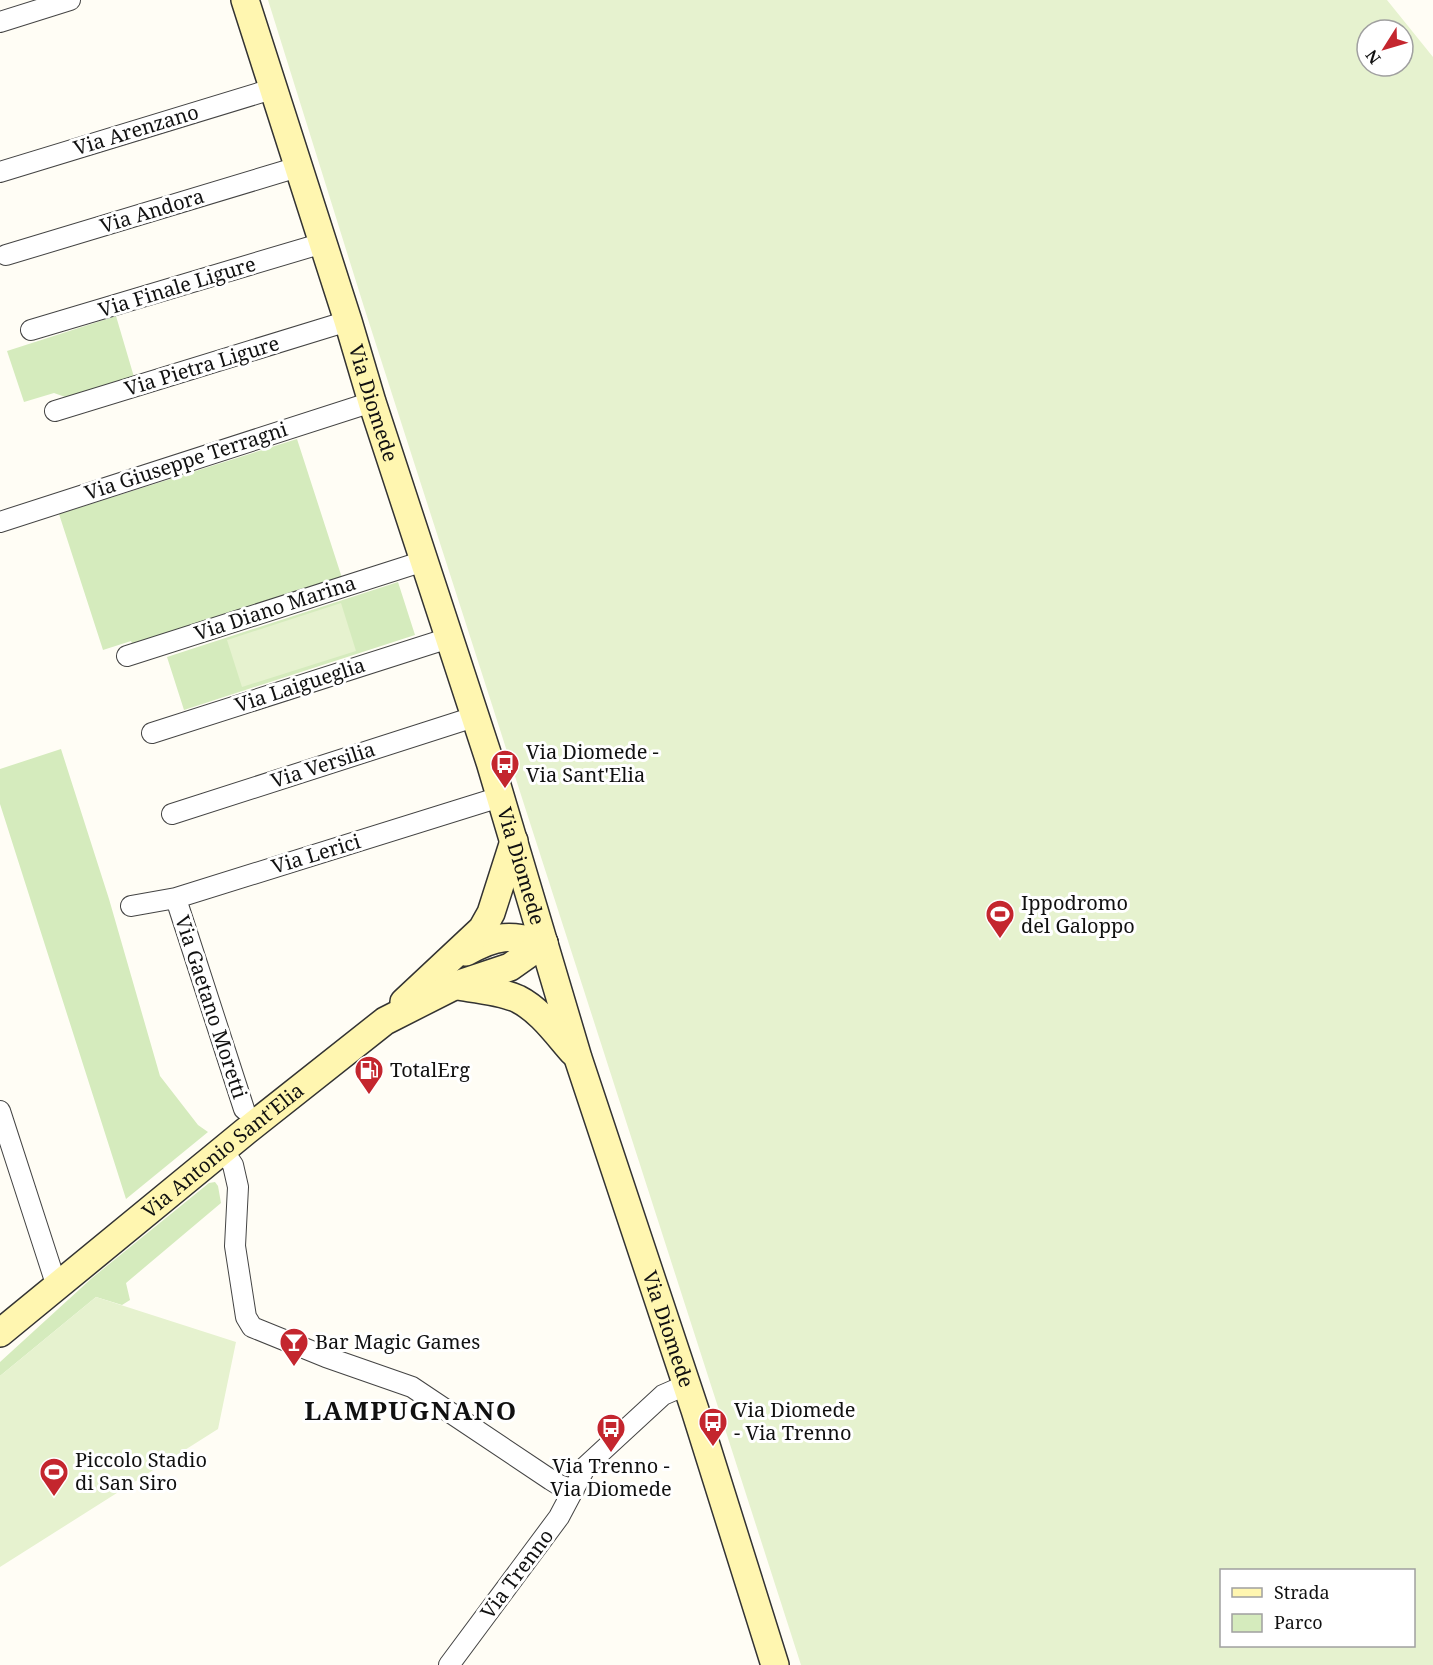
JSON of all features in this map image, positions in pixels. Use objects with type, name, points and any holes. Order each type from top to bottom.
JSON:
[{"type":"street","points":[[0,22],[70,0]]},
{"type":"street","name":"Via Diomede","points":[[245,0],[514,841],[578,1058],[775,1665]]},
{"type":"street","name":"Via Arenzano","points":[[0,172],[272,89]]},
{"type":"street","name":"Via Andora","points":[[6,255],[298,167]]},
{"type":"street","name":"Via Finale Ligure","points":[[31,330],[323,243]]},
{"type":"street","name":"Via Pietra Ligure","points":[[55,411],[348,321]]},
{"type":"street","name":"Via Giuseppe Terragni","points":[[0,522],[372,402]]},
{"type":"street","name":"Via Diano Marina","points":[[127,656],[424,561]]},
{"type":"street","name":"Via Laigueglia","points":[[152,733],[449,638]]},
{"type":"street","name":"Via Versilia","points":[[172,814],[474,717]]},
{"type":"street","name":"Via Lerici","points":[[131,906],[176,898],[500,797]]},
{"type":"street","points":[[450,975],[491,913],[514,841]]},
{"type":"street","name":"Via Gaetano Moretti","points":[[178,905],[244,1109]]},
{"type":"street","points":[[450,975],[475,947],[502,937],[544,942]]},
{"type":"street","points":[[450,975],[490,992],[518,999],[535,1011],[578,1058]]},
{"type":"street","name":"Via Antonio Sant'Elia","points":[[0,1333],[385,1021],[450,975]]},
{"type":"street","points":[[0,1111],[57,1287]]},
{"type":"street","points":[[223,1150],[233,1165],[238,1188],[235,1246],[246,1317],[252,1327],[326,1357],[412,1387],[551,1480],[574,1490]]},
{"type":"street","name":"Via Trenno","points":[[449,1665],[559,1517],[586,1467],[663,1395],[686,1385]]},
{"type":"green space","name":"Ippodromo del Galoppo","points":[[268,0],[1387,0],[1402,18],[1355,18],[1355,78],[1415,78],[1415,35],[1433,57],[1433,1665],[801,1665],[364,307]]},
{"type":"green space","points":[[116,316],[134,377],[68,398],[54,393],[24,402],[7,351]]},
{"type":"green space","points":[[297,439],[343,581],[134,648],[131,641],[103,650],[59,514]]},
{"type":"green space","points":[[398,582],[415,635],[184,710],[167,657]]},
{"type":"green space","points":[[341,603],[356,651],[242,687],[227,640]]},
{"type":"green space","points":[[61,749],[109,899],[160,1076],[198,1125],[208,1132],[126,1199],[0,804],[0,769]]},
{"type":"green space","points":[[215,1182],[221,1203],[126,1283],[130,1300],[122,1305],[96,1297],[0,1376],[0,1362],[92,1278],[209,1183]]},
{"type":"green space","name":"Piccolo Stadio di San Siro","points":[[96,1297],[236,1342],[218,1429],[0,1567],[0,1376]]},
{"type":"place","name":"Via Diomede - Via Sant'Elia","points":[[505,790]]},
{"type":"place","name":"Ippodromo del Galoppo","points":[[1000,940]]},
{"type":"place","name":"TotalErg","points":[[369,1096]]},
{"type":"place","name":"Bar Magic Games","points":[[294,1368]]},
{"type":"place","name":"Via Diomede - Via Trenno","points":[[713,1448]]},
{"type":"place","name":"Via Trenno - Via Diomede","points":[[611,1454]]},
{"type":"place","name":"Piccolo Stadio di San Siro","points":[[54,1498]]},
{"type":"district","name":"LAMPUGNANO","points":[[411,1411]]}]
